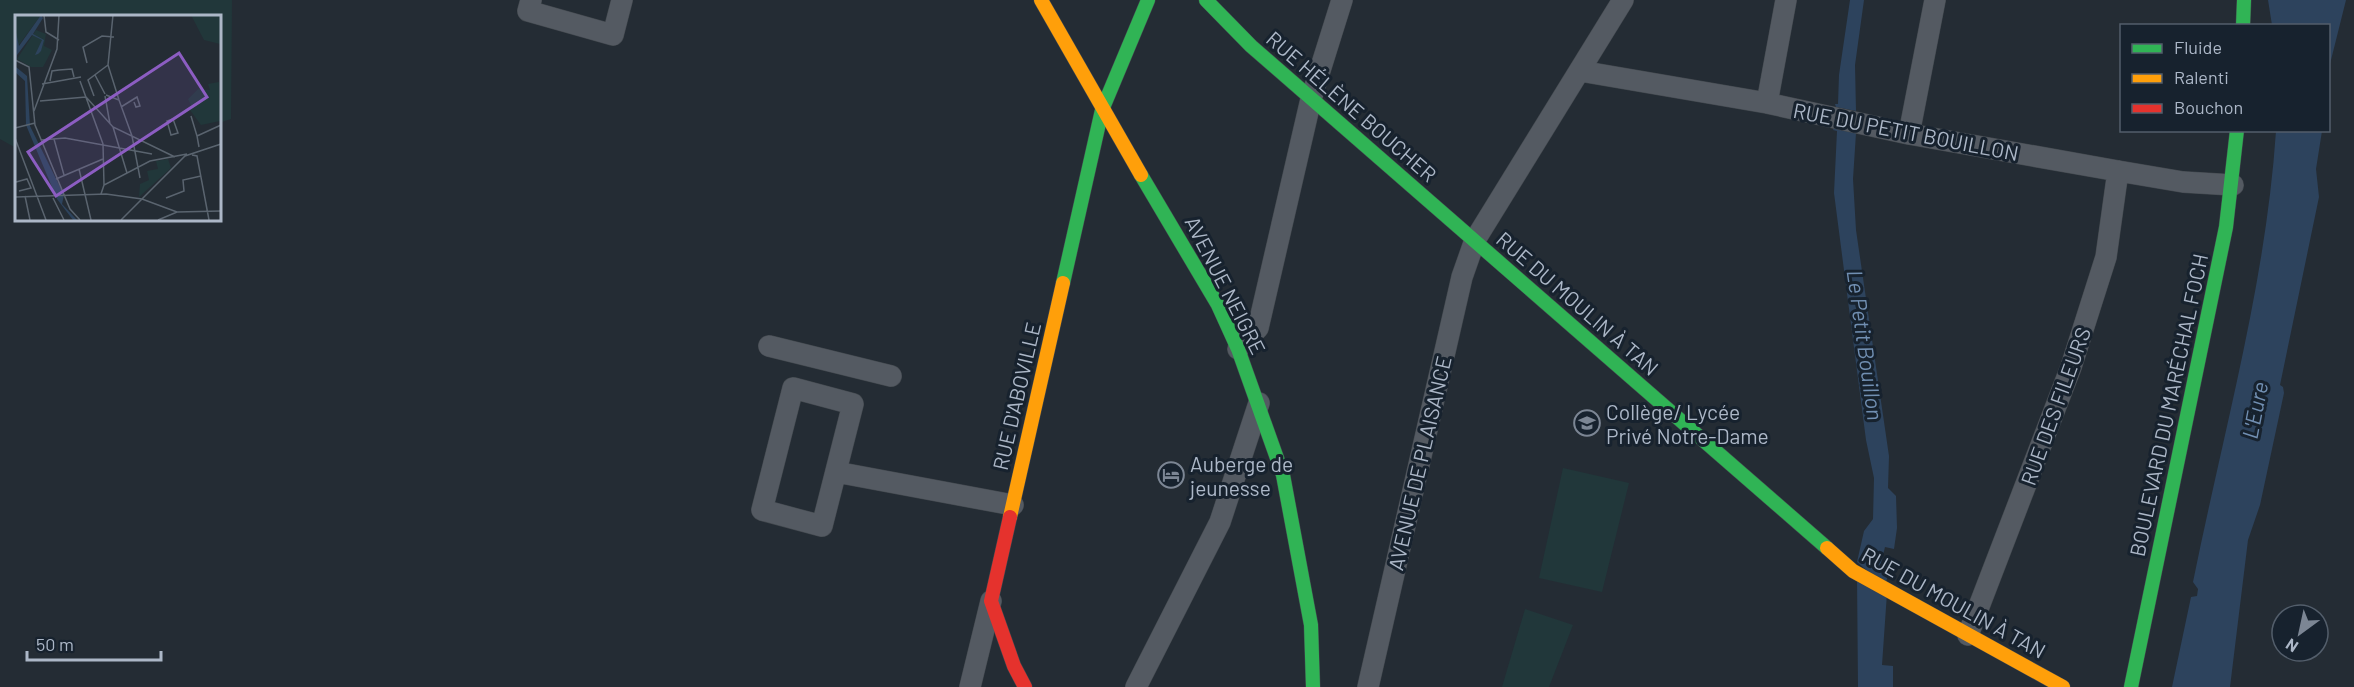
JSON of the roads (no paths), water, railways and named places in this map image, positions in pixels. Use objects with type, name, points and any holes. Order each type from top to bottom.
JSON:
[{"type":"street","points":[[531,0],[528,10],[613,35],[622,0]]},
{"type":"street","name":"AVENUE NEIGRE","points":[[1041,0],[1102,111],[1212,295],[1238,349],[1283,475],[1301,560],[1311,625],[1313,687]]},
{"type":"street","name":"RUE D'ABOVILLE","points":[[991,601],[1102,111],[1148,0]]},
{"type":"street","name":"RUE HÉLÈNE BOUCHER","points":[[1206,0],[1251,46],[1475,240]]},
{"type":"street","points":[[1238,349],[1258,328],[1311,99],[1342,0]]},
{"type":"street","name":"AVENUE DE PLAISANCE","points":[[1368,687],[1462,277],[1475,240],[1623,0]]},
{"type":"street","points":[[1767,103],[1786,0]]},
{"type":"street","points":[[1909,134],[1935,0]]},
{"type":"street","points":[[2243,24],[2244,0]]},
{"type":"street","name":"RUE DU PETIT BOUILLON","points":[[1580,71],[1767,103],[1909,134],[2118,171],[2183,182],[2233,185]]},
{"type":"street","name":"BOULEVARD DU MARÉCHAL FOCH","points":[[2131,687],[2233,185],[2237,132]]},
{"type":"street","name":"RUE DES FILEURS","points":[[1968,635],[2071,367],[2106,257],[2118,171]]},
{"type":"street","name":"RUE DU MOULIN À TAN","points":[[1475,240],[1853,571],[2063,687]]},
{"type":"street","points":[[769,346],[891,376]]},
{"type":"street","points":[[793,388],[853,404],[836,472],[822,526],[762,510],[793,388]]},
{"type":"street","points":[[1136,687],[1220,522],[1259,403]]},
{"type":"street","points":[[836,472],[1013,505]]},
{"type":"street","points":[[969,687],[991,601]]},
{"type":"street","points":[[991,601],[1014,666],[1025,687]]},
{"type":"water","points":[[1850,0],[1864,0],[1855,65],[1856,111],[1836,107],[1835,104],[1838,104],[1839,75]]},
{"type":"water","points":[[2268,0],[2346,0],[2330,64],[2330,24],[2272,24]]},
{"type":"water","name":"Le Petit Bouillon","points":[[1835,126],[1856,133],[1853,179],[1856,230],[1889,456],[1888,488],[1896,496],[1897,528],[1894,549],[1885,547],[1880,568],[1889,571],[1885,586],[1857,562],[1864,531],[1873,519],[1874,478],[1866,440],[1834,193],[1837,131],[1833,130]]},
{"type":"water","name":"L'Eure","points":[[2276,132],[2322,132],[2316,169],[2319,197],[2280,385],[2284,393],[2260,505],[2248,540],[2230,687],[2172,687],[2191,597],[2197,596],[2198,589],[2193,582],[2242,358],[2271,188]]},
{"type":"water","points":[[1857,576],[1887,593],[1882,665],[1893,666],[1893,687],[1858,687]]},
{"type":"place","name":"Collège/ Lycée Privé Notre-Dame","points":[[1587,423]]},
{"type":"place","name":"Auberge de jeunesse","points":[[1171,475]]}]
